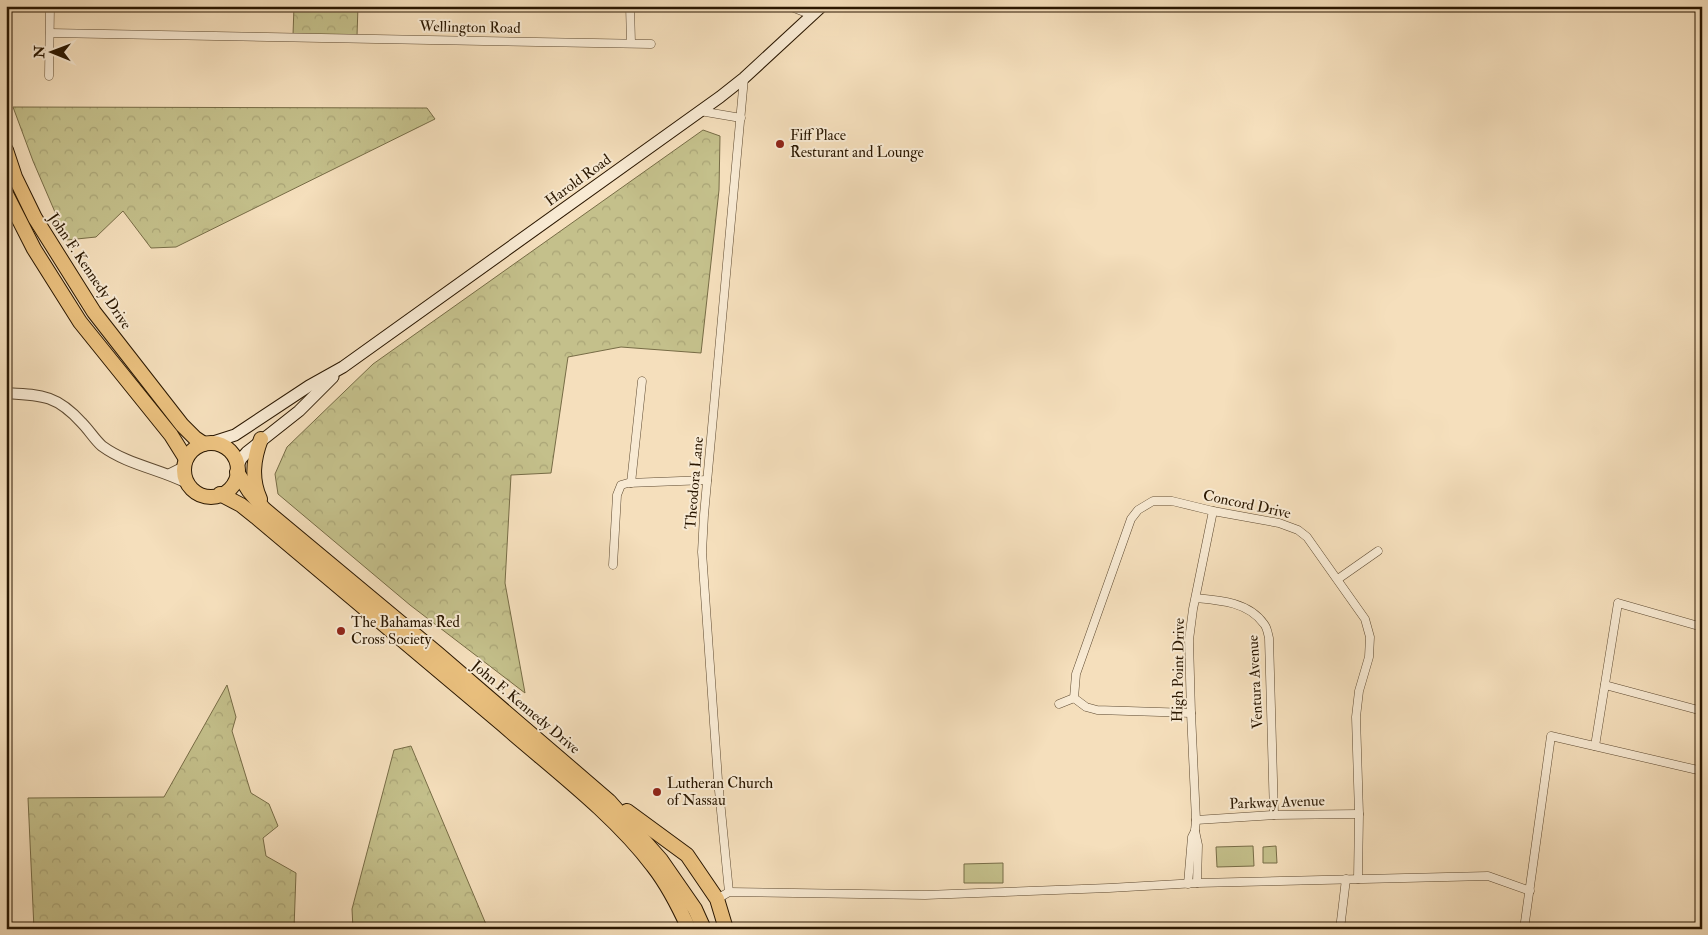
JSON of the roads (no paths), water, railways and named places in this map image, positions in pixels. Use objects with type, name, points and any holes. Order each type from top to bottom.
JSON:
[{"type":"highway","name":"John F. Kennedy Drive","points":[[6,150],[15,177],[34,218],[94,312],[182,425],[195,438],[207,443],[218,444],[228,449],[234,457],[237,470],[249,491],[264,509],[438,654],[609,801],[666,866],[695,909],[704,929]]},
{"type":"highway","points":[[7,199],[34,249],[80,322],[171,435],[185,463],[187,483]]},
{"type":"highway","points":[[261,439],[255,456],[253,470],[255,486],[264,509]]},
{"type":"highway","points":[[185,463],[194,449],[207,443]]},
{"type":"highway","points":[[220,494],[232,486],[237,470]]},
{"type":"highway","name":"John F. Kennedy Drive","points":[[187,483],[203,495],[213,496],[220,494],[241,505],[462,690],[603,812],[654,866],[689,929]]},
{"type":"highway","points":[[609,801],[622,808],[687,855],[723,895],[726,929]]},
{"type":"main road","name":"Harold Road","points":[[207,443],[235,435],[309,386],[343,367],[744,78],[822,6]]},
{"type":"main road","name":"Harold Road","points":[[237,470],[243,455],[299,411],[343,367]]},
{"type":"street","points":[[49,76],[50,6]]},
{"type":"street","points":[[630,6],[631,43]]},
{"type":"street","points":[[789,6],[812,15]]},
{"type":"street","name":"Wellington Road","points":[[50,33],[651,44]]},
{"type":"street","name":"Theodora Lane","points":[[723,895],[718,780],[703,578],[704,515],[744,78]]},
{"type":"street","points":[[700,111],[740,118]]},
{"type":"street","points":[[631,483],[642,381]]},
{"type":"street","points":[[6,393],[36,395],[52,399],[68,408],[101,446],[128,461],[170,474],[187,483]]},
{"type":"street","points":[[170,474],[185,463]]},
{"type":"street","points":[[612,565],[617,495],[621,485],[707,480]]},
{"type":"street","name":"Concord Drive","points":[[1074,698],[1076,674],[1134,516],[1144,506],[1153,501],[1172,501],[1213,511],[1279,523],[1298,530],[1307,537],[1365,619],[1370,637],[1369,657],[1358,697],[1356,717],[1359,814],[1358,879]]},
{"type":"street","name":"High Point Drive","points":[[1193,884],[1198,845],[1195,831],[1190,640],[1213,511]]},
{"type":"street","points":[[1338,579],[1378,550]]},
{"type":"street","name":"Ventura Avenue","points":[[1196,598],[1221,601],[1244,607],[1253,612],[1265,624],[1269,638],[1274,815]]},
{"type":"street","points":[[1595,746],[1618,603],[1702,627]]},
{"type":"street","points":[[1605,685],[1702,711]]},
{"type":"street","points":[[1059,704],[1074,698],[1086,707],[1097,710],[1191,713]]},
{"type":"street","points":[[1524,929],[1551,736],[1702,772]]},
{"type":"street","name":"Parkway Avenue","points":[[1196,820],[1274,815],[1359,814]]},
{"type":"street","points":[[723,895],[925,895],[1193,884],[1488,876],[1530,891]]},
{"type":"street","points":[[1340,929],[1346,879]]},
{"type":"place","name":"Fiff Place Resturant and Lounge","points":[[780,144]]},
{"type":"place","name":"The Bahamas Red Cross Society","points":[[341,631]]},
{"type":"place","name":"Lutheran Church of Nassau","points":[[657,792]]}]
